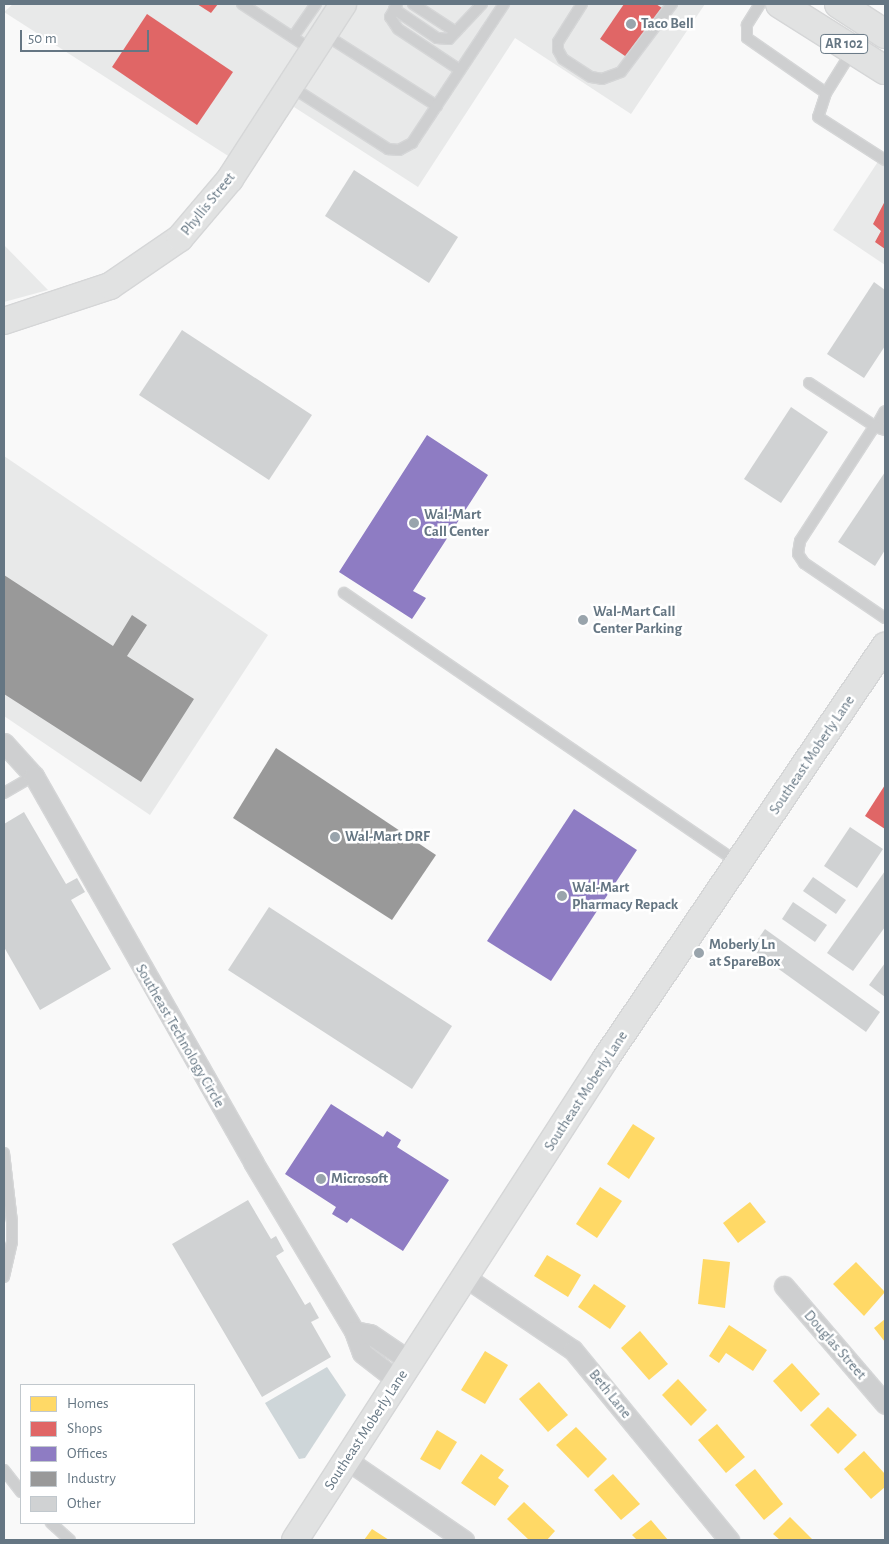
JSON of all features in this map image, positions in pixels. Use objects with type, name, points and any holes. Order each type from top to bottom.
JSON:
[{"type":"main road","name":"AR 102","points":[[780,4],[885,70]]},
{"type":"main road","name":"AR 102","points":[[839,4],[885,34]]},
{"type":"street","name":"Phyllis Street","points":[[4,321],[110,286],[180,238],[230,179],[290,86],[310,40],[343,4]]},
{"type":"street","name":"Southeast Moberly Lane","points":[[295,1540],[465,1277],[738,862],[885,646]]},
{"type":"street","name":"Southeast Technology Circle","points":[[4,743],[34,776],[248,1154],[354,1331],[370,1334],[404,1371]]},
{"type":"street","name":"Beth Lane","points":[[465,1277],[574,1350],[729,1540]]},
{"type":"street","name":"Douglas Street","points":[[784,1286],[885,1404]]},
{"type":"street","points":[[347,1460],[464,1540]]},
{"type":"lane","points":[[242,4],[436,106]]},
{"type":"lane","points":[[310,40],[316,4]]},
{"type":"lane","points":[[413,4],[456,32]]},
{"type":"lane","points":[[460,70],[398,29],[390,17],[396,6],[437,38],[449,39],[482,4]]},
{"type":"lane","points":[[290,86],[393,151],[412,143],[504,4]]},
{"type":"lane","points":[[582,4],[558,42],[563,59],[590,77],[602,79],[621,72],[672,4]]},
{"type":"lane","points":[[760,4],[747,25],[747,38],[826,93]]},
{"type":"lane","points":[[852,50],[826,93],[818,117],[885,160]]},
{"type":"lane","points":[[809,383],[881,428]]},
{"type":"lane","points":[[885,411],[881,428],[800,541],[798,554],[804,563],[885,618]]},
{"type":"lane","points":[[344,593],[738,862]]},
{"type":"lane","points":[[4,793],[34,776]]},
{"type":"lane","points":[[4,1153],[12,1222],[12,1242],[4,1277]]},
{"type":"lane","points":[[4,1470],[20,1491]]},
{"type":"lane","points":[[52,1524],[70,1540]]},
{"type":"shaded area","points":[[13,4],[705,4],[631,114],[515,38],[418,187],[294,107],[250,170],[4,12]]},
{"type":"shaded area","points":[[885,151],[885,265],[833,230]]},
{"type":"shaded area","points":[[4,245],[48,290],[4,302]]},
{"type":"shaded area","points":[[4,456],[268,635],[150,815],[4,716]]},
{"type":"shaded area","points":[[327,1367],[346,1395],[305,1458],[299,1459],[265,1403]]},
{"type":"building: Homes","points":[[633,1124],[655,1138],[629,1179],[607,1164]]},
{"type":"building: Homes","points":[[600,1187],[622,1201],[597,1238],[576,1224]]},
{"type":"building: Homes","points":[[750,1202],[766,1222],[738,1243],[723,1223]]},
{"type":"building: Homes","points":[[547,1255],[581,1275],[568,1297],[534,1276]]},
{"type":"building: Homes","points":[[703,1259],[730,1262],[725,1308],[698,1304]]},
{"type":"building: Homes","points":[[856,1262],[885,1292],[864,1316],[833,1284]]},
{"type":"building: Homes","points":[[594,1284],[626,1306],[610,1329],[578,1307]]},
{"type":"building: Homes","points":[[885,1319],[885,1342],[874,1328]]},
{"type":"building: Homes","points":[[729,1325],[767,1350],[753,1371],[726,1353],[719,1363],[709,1356]]},
{"type":"building: Homes","points":[[640,1331],[668,1364],[649,1380],[621,1348]]},
{"type":"building: Homes","points":[[485,1351],[508,1365],[485,1404],[461,1390]]},
{"type":"building: Homes","points":[[792,1363],[820,1394],[801,1412],[773,1381]]},
{"type":"building: Homes","points":[[678,1379],[707,1410],[691,1426],[662,1395]]},
{"type":"building: Homes","points":[[539,1382],[568,1415],[548,1432],[519,1399]]},
{"type":"building: Homes","points":[[828,1407],[857,1435],[838,1454],[810,1425]]},
{"type":"building: Homes","points":[[717,1424],[745,1457],[726,1473],[698,1440]]},
{"type":"building: Homes","points":[[576,1427],[607,1459],[588,1478],[556,1445]]},
{"type":"building: Homes","points":[[437,1430],[457,1442],[440,1470],[420,1459]]},
{"type":"building: Homes","points":[[864,1451],[885,1474],[885,1487],[871,1499],[844,1469]]},
{"type":"building: Homes","points":[[481,1454],[504,1470],[498,1478],[509,1486],[495,1506],[461,1483]]},
{"type":"building: Homes","points":[[755,1469],[783,1504],[764,1520],[735,1485]]},
{"type":"building: Homes","points":[[613,1474],[640,1504],[621,1520],[594,1490]]},
{"type":"building: Homes","points":[[524,1502],[555,1531],[547,1540],[529,1540],[507,1519]]},
{"type":"building: Homes","points":[[790,1517],[813,1540],[780,1540],[773,1534]]},
{"type":"building: Homes","points":[[651,1520],[668,1540],[637,1540],[632,1535]]},
{"type":"building: Homes","points":[[372,1529],[389,1540],[364,1540]]},
{"type":"building: Shops","points":[[197,4],[218,4],[211,13]]},
{"type":"building: Shops","name":"Taco Bell","points":[[624,4],[656,4],[662,8],[628,58],[600,39]]},
{"type":"building: Shops","points":[[147,14],[233,72],[197,125],[112,67]]},
{"type":"building: Shops","points":[[885,201],[885,249],[875,242],[881,231],[873,224]]},
{"type":"building: Shops","points":[[885,785],[885,829],[865,816]]},
{"type":"building: Offices","name":"Wal-Mart Call Center","points":[[427,435],[488,475],[413,591],[426,598],[412,619],[339,572]]},
{"type":"building: Offices","name":"Wal-Mart Pharmacy Repack","points":[[574,809],[637,850],[551,981],[487,941]]},
{"type":"building: Offices","points":[[331,1104],[383,1137],[387,1131],[401,1140],[397,1147],[449,1180],[403,1251],[351,1218],[347,1223],[332,1214],[336,1207],[285,1174]]},
{"type":"building: Industry","points":[[4,575],[113,646],[132,615],[147,625],[127,656],[194,699],[141,782],[4,694]]},
{"type":"building: Industry","name":"Wal-Mart DRF","points":[[276,748],[436,855],[392,920],[233,818]]},
{"type":"building: Other","points":[[354,170],[458,237],[429,283],[325,216]]},
{"type":"building: Other","points":[[874,282],[885,290],[885,346],[864,378],[827,354]]},
{"type":"building: Other","points":[[182,330],[312,415],[269,480],[139,395]]},
{"type":"building: Other","points":[[791,407],[828,432],[781,503],[744,479]]},
{"type":"building: Other","points":[[885,472],[885,550],[875,566],[838,542]]},
{"type":"building: Other","points":[[24,812],[66,884],[77,878],[85,892],[71,900],[111,969],[40,1010],[4,947],[4,824]]},
{"type":"building: Other","points":[[850,827],[883,849],[857,888],[824,866]]},
{"type":"building: Other","points":[[885,871],[885,927],[853,971],[827,953]]},
{"type":"building: Other","points":[[813,877],[846,900],[836,914],[803,891]]},
{"type":"building: Other","points":[[793,902],[827,925],[815,942],[782,919]]},
{"type":"building: Other","points":[[269,907],[452,1026],[412,1089],[228,970]]},
{"type":"building: Other","points":[[765,929],[880,1012],[866,1032],[751,949]]},
{"type":"building: Other","points":[[885,963],[885,997],[869,985]]},
{"type":"building: Other","points":[[248,1200],[271,1239],[276,1236],[284,1251],[276,1256],[305,1305],[310,1302],[319,1318],[311,1322],[331,1357],[262,1397],[172,1244]]},
{"type":"place","name":"Taco Bell","points":[[631,24]]},
{"type":"place","name":"Wal-Mart Call Center","points":[[414,523]]},
{"type":"place","name":"Wal-Mart Call Center Parking","points":[[583,620]]},
{"type":"place","name":"Wal-Mart DRF","points":[[335,837]]},
{"type":"place","name":"Wal-Mart Pharmacy Repack","points":[[562,896]]},
{"type":"place","name":"Moberly Ln at SpareBox","points":[[699,953]]},
{"type":"place","name":"Microsoft","points":[[321,1179]]}]
